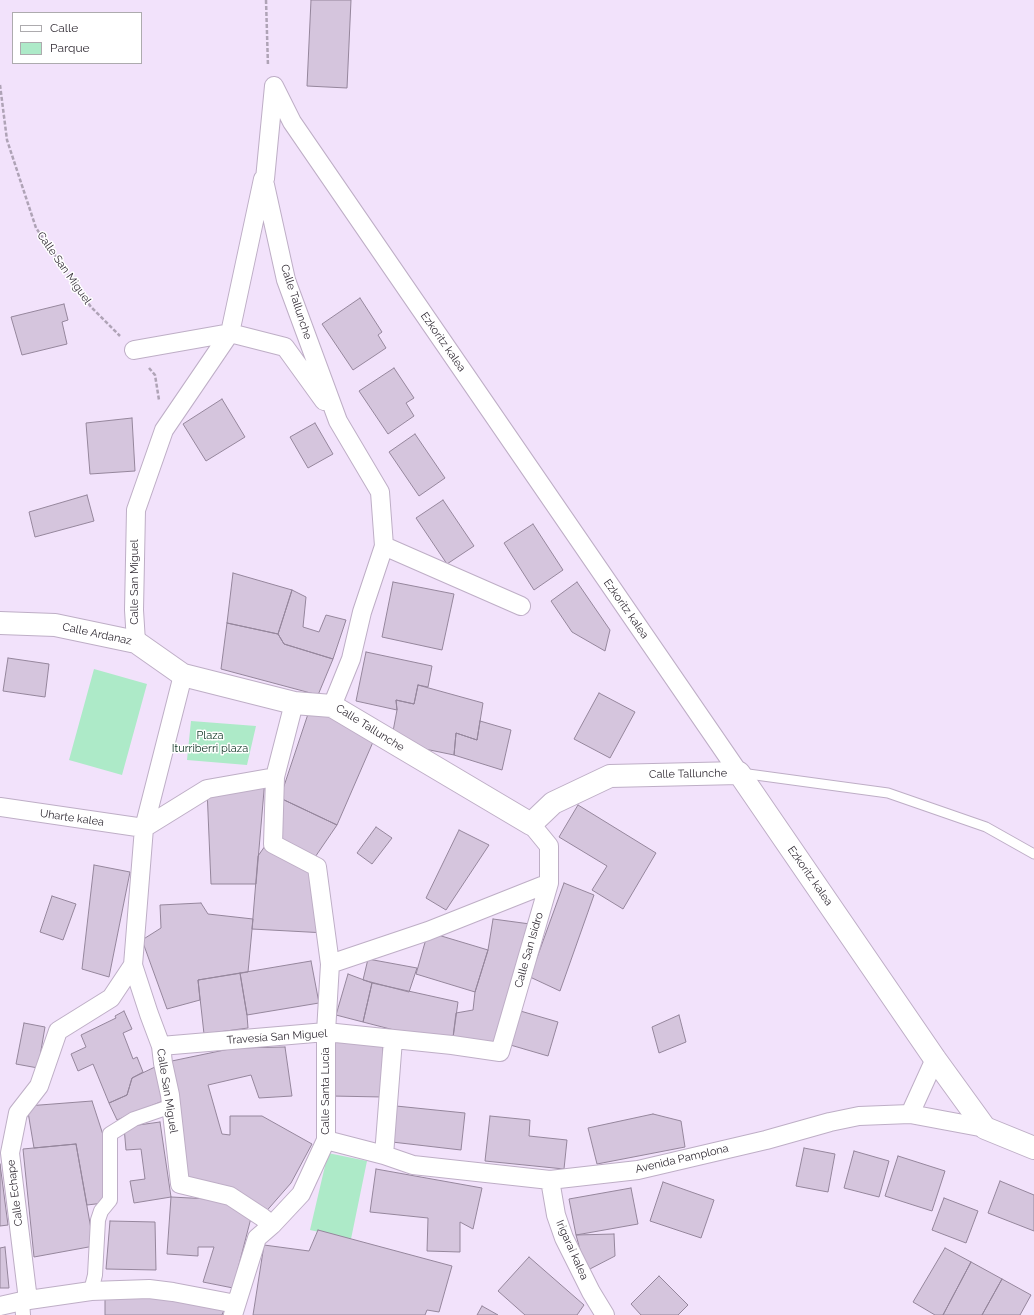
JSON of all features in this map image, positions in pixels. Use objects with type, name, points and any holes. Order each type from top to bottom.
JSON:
[{"type":"street","name":"Calle San Miguel","points":[[136,642],[134,610],[136,510],[164,430],[230,332],[263,179],[265,179],[274,86]]},
{"type":"street","name":"Ezkoritz kalea","points":[[274,86],[292,122],[935,1059],[985,1128]]},
{"type":"street","name":"Calle Tallunche","points":[[263,179],[286,280],[338,421]]},
{"type":"street","name":"Calle Tallunche","points":[[134,350],[230,332],[285,347],[338,421],[380,492],[384,546],[362,612],[351,659],[332,706],[531,824],[549,846]]},
{"type":"street","points":[[384,546],[522,606]]},
{"type":"street","name":"Calle Ardanaz","points":[[0,623],[55,625],[136,642],[183,675]]},
{"type":"street","points":[[144,828],[183,675],[294,703],[332,706]]},
{"type":"street","points":[[144,828],[207,788],[275,777],[294,703]]},
{"type":"street","name":"Calle Tallunche","points":[[531,824],[553,803],[610,776],[740,773]]},
{"type":"street","name":"Calle Santa Lucía","points":[[235,1310],[257,1238],[272,1225],[300,1194],[326,1140],[326,1032],[330,964],[317,866],[273,844],[275,777]]},
{"type":"street","name":"Uharte kalea","points":[[0,807],[144,828]]},
{"type":"street","name":"Calle San Miguel","points":[[144,828],[133,965],[161,1046],[172,1106],[180,1184],[230,1196],[272,1225]]},
{"type":"street","name":"Calle San Isidro","points":[[500,1052],[549,883],[549,846]]},
{"type":"street","points":[[330,964],[428,931],[549,883]]},
{"type":"street","name":"Calle Echape","points":[[24,1305],[10,1153],[18,1113],[39,1086],[58,1031],[111,998],[133,965]]},
{"type":"street","name":"Travesía San Miguel","points":[[161,1046],[326,1032],[452,1045],[500,1052]]},
{"type":"street","points":[[384,1155],[393,1040]]},
{"type":"street","points":[[910,1114],[935,1059]]},
{"type":"street","points":[[91,1291],[95,1275],[98,1220],[101,1211],[110,1200],[110,1134],[134,1119],[172,1106]]},
{"type":"street","name":"Avenida Pamplona","points":[[326,1140],[384,1155],[413,1165],[550,1180],[638,1170],[766,1140],[830,1122],[859,1116],[910,1114],[985,1128],[1034,1148]]},
{"type":"street","name":"Irigarai kalea","points":[[550,1180],[556,1215],[564,1238],[591,1292],[606,1315]]},
{"type":"street","points":[[0,1306],[24,1305],[91,1291],[149,1289],[173,1292],[235,1310]]},
{"type":"lane","points":[[740,773],[888,793],[986,827],[1034,854]]},
{"type":"path","points":[[266,0],[267,64],[274,86]]},
{"type":"path","name":"Calle San Miguel","points":[[0,84],[7,140],[36,228],[91,307],[134,350],[155,375],[164,430]]},
{"type":"green space","points":[[94,669],[147,684],[122,775],[69,760]]},
{"type":"green space","name":"Plaza Iturriberri plaza","points":[[191,721],[256,726],[247,765],[187,760]]},
{"type":"green space","points":[[328,1153],[367,1161],[351,1239],[310,1230]]},
{"type":"building","points":[[311,0],[351,0],[347,88],[307,86]]},
{"type":"building","points":[[360,298],[382,332],[378,335],[386,348],[353,370],[322,324]]},
{"type":"building","points":[[64,304],[68,320],[62,322],[67,344],[22,355],[11,317]]},
{"type":"building","points":[[394,368],[414,398],[406,403],[414,416],[388,434],[359,391]]},
{"type":"building","points":[[222,399],[245,437],[206,461],[183,424]]},
{"type":"building","points":[[132,418],[135,471],[90,474],[86,423]]},
{"type":"building","points":[[315,423],[333,454],[308,468],[290,437]]},
{"type":"building","points":[[415,434],[445,478],[419,496],[389,452]]},
{"type":"building","points":[[87,495],[94,521],[35,537],[29,512]]},
{"type":"building","points":[[443,500],[474,546],[447,564],[416,518]]},
{"type":"building","points":[[533,524],[563,570],[534,590],[504,543]]},
{"type":"building","points":[[233,573],[292,590],[278,634],[227,623]]},
{"type":"building","points":[[393,582],[454,594],[442,650],[382,637]]},
{"type":"building","points":[[577,582],[610,630],[605,651],[572,632],[551,601]]},
{"type":"building","points":[[292,590],[306,597],[303,627],[319,632],[326,615],[346,620],[333,659],[284,644],[278,634]]},
{"type":"building","points":[[227,623],[278,634],[284,644],[333,659],[318,695],[221,669]]},
{"type":"building","points":[[366,652],[432,666],[428,687],[418,685],[414,704],[396,700],[397,710],[356,701]]},
{"type":"building","points":[[8,658],[49,664],[45,697],[3,691]]},
{"type":"building","points":[[418,685],[483,703],[477,740],[456,733],[454,755],[391,742],[397,710],[396,700],[414,704]]},
{"type":"building","points":[[599,693],[635,712],[610,758],[574,739]]},
{"type":"building","points":[[311,705],[373,742],[337,825],[280,798]]},
{"type":"building","points":[[480,721],[511,730],[502,770],[454,755],[456,733],[477,740]]},
{"type":"building","points":[[265,779],[256,884],[211,884],[207,789]]},
{"type":"building","points":[[280,798],[337,825],[311,863],[273,844]]},
{"type":"building","points":[[578,805],[656,853],[623,909],[592,890],[607,866],[559,837]]},
{"type":"building","points":[[376,827],[392,838],[372,864],[357,853]]},
{"type":"building","points":[[459,830],[489,845],[446,910],[426,898]]},
{"type":"building","points":[[265,846],[317,867],[326,933],[252,929],[258,856]]},
{"type":"building","points":[[94,865],[130,872],[109,977],[82,969]]},
{"type":"building","points":[[564,883],[594,895],[560,991],[530,977]]},
{"type":"building","points":[[52,896],[76,904],[63,940],[40,932]]},
{"type":"building","points":[[201,903],[208,914],[253,919],[248,972],[198,980],[200,1000],[167,1009],[142,940],[161,928],[160,905]]},
{"type":"building","points":[[493,919],[530,924],[496,1044],[452,1045],[456,1013],[473,1010],[475,992],[488,950]]},
{"type":"building","points":[[428,932],[488,950],[475,992],[416,974]]},
{"type":"building","points":[[368,959],[417,968],[409,992],[363,980]]},
{"type":"building","points":[[311,961],[319,1003],[247,1015],[240,973]]},
{"type":"building","points":[[240,973],[248,1028],[204,1034],[198,980]]},
{"type":"building","points":[[348,974],[372,983],[363,1022],[336,1015]]},
{"type":"building","points":[[372,983],[458,1002],[452,1045],[363,1022]]},
{"type":"building","points":[[517,1010],[558,1022],[548,1056],[507,1044]]},
{"type":"building","points":[[124,1011],[132,1029],[123,1033],[133,1059],[137,1057],[143,1072],[132,1078],[127,1095],[109,1103],[93,1064],[78,1071],[71,1054],[86,1047],[81,1035],[116,1018],[115,1016]]},
{"type":"building","points":[[679,1015],[686,1042],[659,1053],[652,1027]]},
{"type":"building","points":[[24,1023],[45,1027],[38,1068],[16,1064]]},
{"type":"building","points":[[332,1042],[383,1043],[383,1097],[331,1096]]},
{"type":"building","points":[[285,1047],[292,1096],[259,1098],[251,1075],[208,1085],[222,1134],[230,1135],[230,1116],[262,1116],[312,1144],[291,1183],[263,1215],[185,1176],[167,1062],[234,1048]]},
{"type":"building","points":[[157,1066],[170,1098],[117,1120],[109,1103],[127,1095],[132,1078]]},
{"type":"building","points":[[92,1101],[107,1147],[104,1203],[87,1205],[76,1144],[34,1148],[27,1106]]},
{"type":"building","points":[[396,1106],[465,1113],[461,1150],[392,1142]]},
{"type":"building","points":[[653,1114],[681,1121],[685,1147],[597,1164],[588,1128]]},
{"type":"building","points":[[490,1116],[530,1120],[529,1136],[567,1140],[564,1169],[485,1161]]},
{"type":"building","points":[[160,1122],[171,1197],[134,1203],[130,1181],[145,1179],[141,1149],[126,1150],[124,1127]]},
{"type":"building","points":[[76,1144],[94,1246],[34,1257],[23,1149]]},
{"type":"building","points":[[804,1148],[835,1154],[828,1192],[796,1186]]},
{"type":"building","points":[[854,1151],[889,1161],[879,1197],[844,1188]]},
{"type":"building","points":[[898,1156],[945,1171],[932,1211],[885,1196]]},
{"type":"building","points":[[0,1164],[8,1225],[0,1226]]},
{"type":"building","points":[[376,1169],[482,1188],[473,1229],[460,1222],[460,1252],[427,1251],[428,1218],[370,1212]]},
{"type":"building","points":[[1000,1181],[1034,1195],[1034,1231],[988,1213]]},
{"type":"building","points":[[663,1182],[714,1200],[701,1238],[650,1221]]},
{"type":"building","points":[[631,1188],[638,1224],[576,1235],[569,1199]]},
{"type":"building","points":[[171,1197],[229,1200],[252,1214],[233,1288],[203,1282],[214,1247],[198,1247],[198,1256],[167,1254]]},
{"type":"building","points":[[944,1198],[978,1211],[966,1243],[932,1230]]},
{"type":"building","points":[[110,1221],[155,1222],[156,1270],[106,1269]]},
{"type":"building","points":[[318,1230],[452,1266],[439,1312],[427,1310],[425,1315],[253,1315],[264,1245],[309,1251]]},
{"type":"building","points":[[614,1234],[615,1256],[586,1271],[576,1235]]},
{"type":"building","points":[[5,1247],[9,1288],[0,1288],[0,1248]]},
{"type":"building","points":[[945,1248],[971,1262],[943,1315],[935,1315],[913,1302]]},
{"type":"building","points":[[529,1257],[584,1305],[577,1315],[525,1315],[498,1291]]},
{"type":"building","points":[[971,1262],[1002,1279],[982,1315],[943,1315]]},
{"type":"building","points":[[659,1276],[688,1305],[678,1315],[641,1315],[631,1304]]},
{"type":"building","points":[[1002,1279],[1031,1295],[1020,1315],[982,1315]]},
{"type":"building","points":[[105,1295],[165,1295],[226,1305],[222,1315],[105,1315]]},
{"type":"building","points":[[482,1306],[498,1315],[477,1315]]}]
